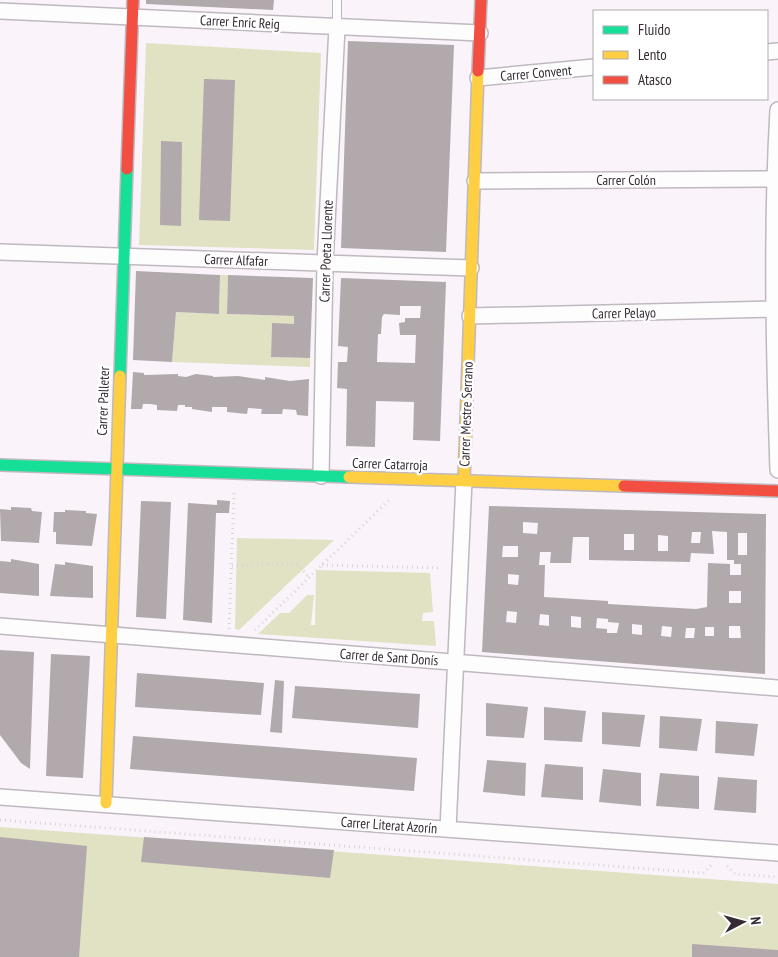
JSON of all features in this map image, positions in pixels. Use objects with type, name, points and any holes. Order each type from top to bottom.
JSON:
[{"type":"street","name":"Carrer Palleter","points":[[106,803],[133,0]]},
{"type":"street","name":"Carrer Mestre Serrano","points":[[448,829],[464,481],[481,0]]},
{"type":"street","name":"Carrer Enric Reig","points":[[0,11],[480,34]]},
{"type":"street","name":"Carrer Poeta Llorente","points":[[320,476],[325,263],[336,27]]},
{"type":"street","name":"Carrer Convent","points":[[478,78],[593,68]]},
{"type":"street","points":[[778,110],[775,309],[778,470]]},
{"type":"street","name":"Carrer Colón","points":[[474,181],[776,179]]},
{"type":"street","name":"Carrer Alfafar","points":[[0,252],[472,268]]},
{"type":"street","name":"Carrer Pelayo","points":[[470,316],[775,309]]},
{"type":"street","name":"Carrer Catarroja","points":[[0,466],[778,491]]},
{"type":"street","name":"Carrer de Sant Donís","points":[[0,626],[778,688]]},
{"type":"street","name":"Carrer Literat Azorín","points":[[0,797],[106,803],[778,853]]},
{"type":"lane","points":[[336,27],[337,0]]},
{"type":"path","points":[[229,634],[234,492]]},
{"type":"path","points":[[249,635],[389,500]]},
{"type":"path","points":[[232,566],[296,563],[309,577]]},
{"type":"path","points":[[322,565],[439,568]]},
{"type":"path","points":[[0,820],[703,872],[711,865],[728,866],[735,874],[778,877]]},
{"type":"green space","points":[[146,43],[321,53],[314,250],[139,245]]},
{"type":"green space","points":[[220,275],[228,275],[227,314],[294,316],[294,324],[272,324],[271,357],[310,358],[310,367],[172,362],[176,312],[219,314]]},
{"type":"green space","points":[[237,538],[334,540],[239,630],[235,629]]},
{"type":"green space","points":[[316,570],[430,573],[433,612],[423,613],[422,621],[434,621],[436,646],[258,634],[280,613],[289,613],[307,595],[314,595],[311,625],[315,625]]},
{"type":"green space","points":[[0,827],[778,884],[778,957],[0,957]]},
{"type":"building","points":[[146,0],[274,0],[273,10],[146,4]]},
{"type":"building","points":[[348,41],[454,45],[446,252],[341,248]]},
{"type":"building","points":[[204,79],[235,80],[230,221],[199,220]]},
{"type":"building","points":[[161,141],[182,142],[181,226],[160,225]]},
{"type":"building","points":[[136,271],[220,275],[219,314],[176,312],[172,362],[133,360]]},
{"type":"building","points":[[228,275],[313,278],[310,358],[271,357],[272,323],[294,324],[294,316],[227,314]]},
{"type":"building","points":[[341,278],[446,282],[440,441],[413,440],[414,402],[376,401],[375,447],[346,446],[347,389],[337,388],[338,362],[347,362],[348,347],[338,346]],"holes":[[[400,306],[421,306],[420,318],[405,318],[405,322],[399,323],[400,335],[416,335],[415,363],[377,362],[378,334],[381,334],[382,317],[384,314],[400,315]]]},
{"type":"building","points":[[133,372],[144,373],[144,375],[178,374],[178,376],[186,377],[196,374],[213,377],[238,376],[265,380],[265,377],[290,381],[309,379],[308,416],[297,415],[296,410],[283,409],[282,414],[261,414],[262,409],[248,408],[247,414],[227,412],[227,407],[212,407],[212,412],[192,409],[192,407],[185,407],[185,405],[178,405],[177,411],[157,410],[157,405],[150,404],[143,404],[142,409],[131,409]]},
{"type":"building","points":[[217,500],[230,501],[229,513],[216,513],[212,623],[183,620],[188,503],[217,505]]},
{"type":"building","points":[[141,501],[171,502],[166,619],[136,617]]},
{"type":"building","points":[[489,506],[766,514],[765,674],[482,652]],"holes":[[[523,522],[538,523],[537,534],[523,533]],[[712,531],[727,532],[727,560],[734,560],[734,564],[741,564],[741,575],[730,575],[730,564],[708,563],[707,607],[696,609],[608,604],[608,601],[544,597],[545,565],[539,565],[540,552],[551,552],[550,563],[571,563],[573,537],[589,537],[589,560],[690,562],[691,553],[714,554]],[[692,532],[701,532],[700,543],[691,543]],[[738,533],[747,533],[747,555],[738,555]],[[624,534],[634,534],[634,550],[624,550]],[[658,535],[668,536],[668,551],[658,551]],[[503,546],[518,546],[518,557],[502,557]],[[508,574],[519,575],[518,585],[508,584]],[[729,591],[741,591],[741,603],[729,603]],[[507,611],[517,612],[516,623],[506,622]],[[540,614],[549,615],[549,626],[539,625]],[[571,616],[581,617],[581,628],[571,627]],[[597,618],[619,623],[617,633],[607,633],[607,629],[596,628]],[[632,624],[642,625],[642,635],[632,634]],[[662,626],[672,627],[671,637],[661,636]],[[729,626],[740,626],[741,638],[729,638]],[[705,627],[714,627],[714,636],[705,636]],[[686,628],[695,628],[694,638],[685,638]]]},
{"type":"building","points":[[11,507],[31,508],[32,511],[42,512],[39,543],[1,541],[0,509],[11,510]]},
{"type":"building","points":[[65,510],[86,511],[86,513],[97,514],[92,546],[56,544],[56,532],[53,532],[54,512],[65,512]]},
{"type":"building","points":[[11,559],[39,564],[39,596],[0,593],[0,561],[11,562]]},
{"type":"building","points":[[65,562],[93,566],[93,598],[50,596],[55,564],[65,565]]},
{"type":"building","points":[[0,650],[34,652],[30,769],[21,763],[0,735]]},
{"type":"building","points":[[51,654],[90,656],[83,778],[46,776]]},
{"type":"building","points":[[137,673],[264,683],[261,715],[135,707]]},
{"type":"building","points":[[275,680],[284,681],[282,733],[270,732]]},
{"type":"building","points":[[295,686],[420,694],[418,728],[292,718]]},
{"type":"building","points":[[486,703],[528,707],[524,738],[486,736]]},
{"type":"building","points":[[544,707],[586,711],[582,742],[544,740]]},
{"type":"building","points":[[602,712],[645,715],[640,747],[602,744]]},
{"type":"building","points":[[660,716],[702,719],[697,751],[659,748]]},
{"type":"building","points":[[716,721],[758,724],[754,756],[715,753]]},
{"type":"building","points":[[133,736],[417,758],[414,791],[130,769]]},
{"type":"building","points":[[487,760],[526,763],[525,796],[483,792]]},
{"type":"building","points":[[545,764],[583,767],[583,800],[541,797]]},
{"type":"building","points":[[603,769],[641,773],[641,806],[599,802]]},
{"type":"building","points":[[660,773],[699,776],[699,809],[656,806]]},
{"type":"building","points":[[718,777],[757,780],[756,813],[714,810]]},
{"type":"building","points":[[0,837],[87,846],[79,957],[0,957]]},
{"type":"building","points":[[144,837],[334,850],[330,878],[141,862]]},
{"type":"building","points":[[692,944],[778,950],[778,957],[692,957]]},
{"type":"traffic: fast","points":[[120,376],[127,169]]},
{"type":"traffic: fast","points":[[0,465],[349,477]]},
{"type":"traffic: slow","points":[[464,481],[478,71]]},
{"type":"traffic: slow","points":[[106,803],[120,376]]},
{"type":"traffic: slow","points":[[349,477],[624,486]]},
{"type":"traffic: jam","points":[[127,169],[133,0]]},
{"type":"traffic: jam","points":[[478,71],[481,0]]},
{"type":"traffic: jam","points":[[624,486],[778,491]]}]
